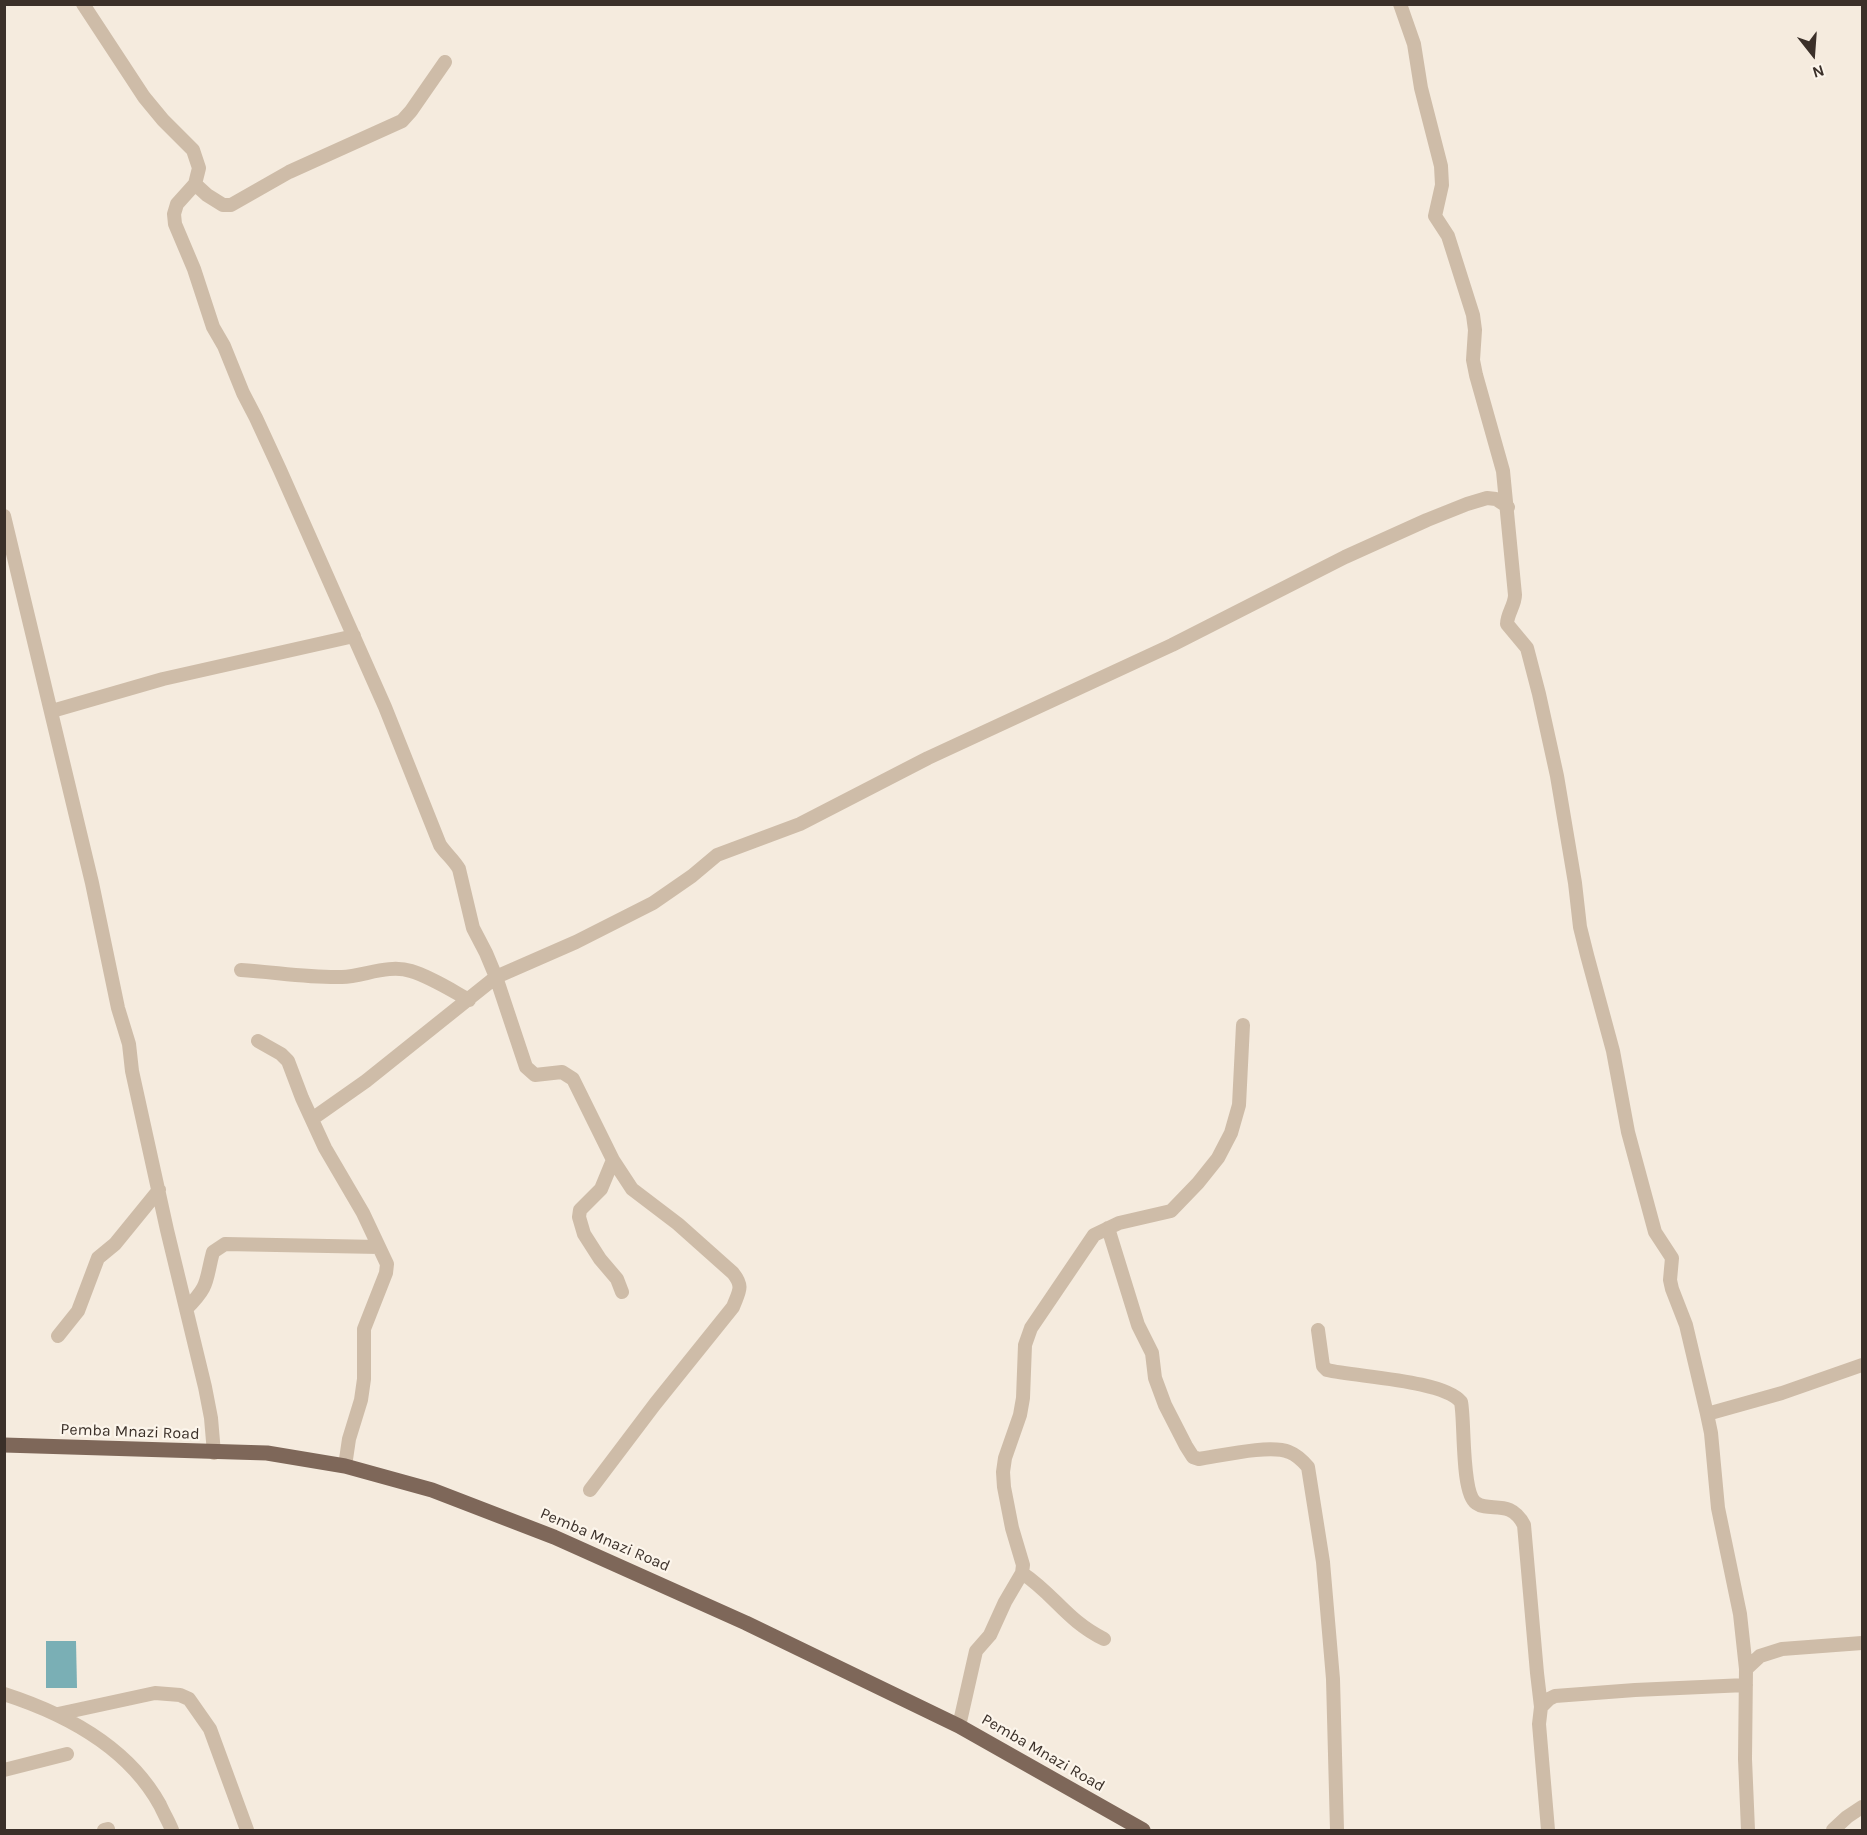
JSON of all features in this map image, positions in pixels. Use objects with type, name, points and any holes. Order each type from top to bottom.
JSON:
[{"type":"main road","name":"Pemba Mnazi Road","points":[[4,1445],[267,1453],[345,1466],[432,1490],[574,1545],[746,1623],[959,1726],[1143,1830]]},
{"type":"street","points":[[83,4],[144,97],[193,150],[199,168],[195,184],[177,204],[174,214],[175,224],[194,269],[213,327],[224,346],[243,393],[386,707],[440,845],[459,869],[473,928],[496,977],[526,1067],[535,1075],[562,1072],[573,1079],[627,1185],[678,1224],[740,1281],[740,1289],[733,1307],[590,1490]]},
{"type":"street","points":[[1400,4],[1414,44],[1421,88],[1441,166],[1442,185],[1435,216],[1448,236],[1473,315],[1475,330],[1473,360],[1503,471],[1515,595],[1515,602],[1507,624],[1527,648],[1539,694],[1557,776],[1580,927],[1613,1051],[1628,1131],[1652,1221],[1659,1240],[1672,1258],[1670,1280],[1672,1289],[1686,1325],[1711,1433],[1718,1508],[1740,1614],[1746,1669],[1744,1759],[1748,1830]]},
{"type":"street","points":[[195,184],[207,195],[224,205],[238,202],[289,172],[402,120],[411,111],[445,62]]},
{"type":"street","points":[[312,1119],[366,1081],[496,977],[576,942],[653,903],[717,855],[800,824],[928,758],[1172,645],[1384,539],[1478,499],[1496,499],[1508,507]]},
{"type":"street","points":[[4,516],[92,883],[118,1008],[129,1044],[132,1071],[211,1418],[214,1453]]},
{"type":"street","points":[[52,711],[163,679],[354,636]]},
{"type":"street","points":[[241,970],[310,977],[343,977],[388,970],[408,970],[469,1000]]},
{"type":"street","points":[[959,1726],[976,1651],[990,1635],[1005,1602],[1022,1573],[1023,1564],[1012,1528],[1003,1472],[1005,1458],[1020,1415],[1023,1398],[1024,1356],[1031,1328],[1094,1235],[1119,1223],[1171,1210],[1198,1183],[1218,1158],[1231,1133],[1239,1105],[1243,1026]]},
{"type":"street","points":[[258,1041],[281,1054],[288,1061],[325,1148],[363,1213],[387,1264],[386,1273],[364,1329],[364,1379],[361,1400],[349,1439],[345,1466]]},
{"type":"street","points":[[613,1160],[601,1189],[580,1210],[579,1217],[584,1234],[600,1259],[617,1279],[622,1292]]},
{"type":"street","points":[[58,1336],[78,1311],[98,1258],[115,1244],[159,1190]]},
{"type":"street","points":[[1108,1228],[1138,1325],[1152,1353],[1155,1378],[1179,1434],[1193,1457],[1198,1459],[1272,1449],[1287,1451],[1301,1458],[1308,1467],[1323,1562],[1333,1680],[1337,1830]]},
{"type":"street","points":[[186,1309],[202,1293],[207,1284],[213,1252],[225,1244],[379,1247]]},
{"type":"street","points":[[1318,1330],[1323,1366],[1327,1370],[1431,1387],[1455,1395],[1461,1402],[1467,1481],[1473,1499],[1478,1504],[1502,1507],[1516,1514],[1524,1525],[1541,1707],[1539,1724],[1548,1830]]},
{"type":"street","points":[[1707,1414],[1782,1393],[1863,1365]]},
{"type":"street","points":[[1022,1573],[1040,1585],[1080,1626],[1104,1639]]},
{"type":"street","points":[[1746,1669],[1760,1656],[1782,1649],[1863,1643]]},
{"type":"street","points":[[1541,1707],[1549,1699],[1561,1695],[1746,1684]]},
{"type":"street","points":[[58,1714],[155,1693],[180,1695],[189,1699],[210,1729],[248,1830]]},
{"type":"street","points":[[4,1694],[58,1714],[102,1741],[138,1773],[153,1793],[172,1830]]},
{"type":"street","points":[[4,1770],[67,1754]]},
{"type":"street","points":[[1833,1830],[1863,1807]]},
{"type":"water","points":[[46,1641],[76,1641],[77,1688],[46,1688]]}]
